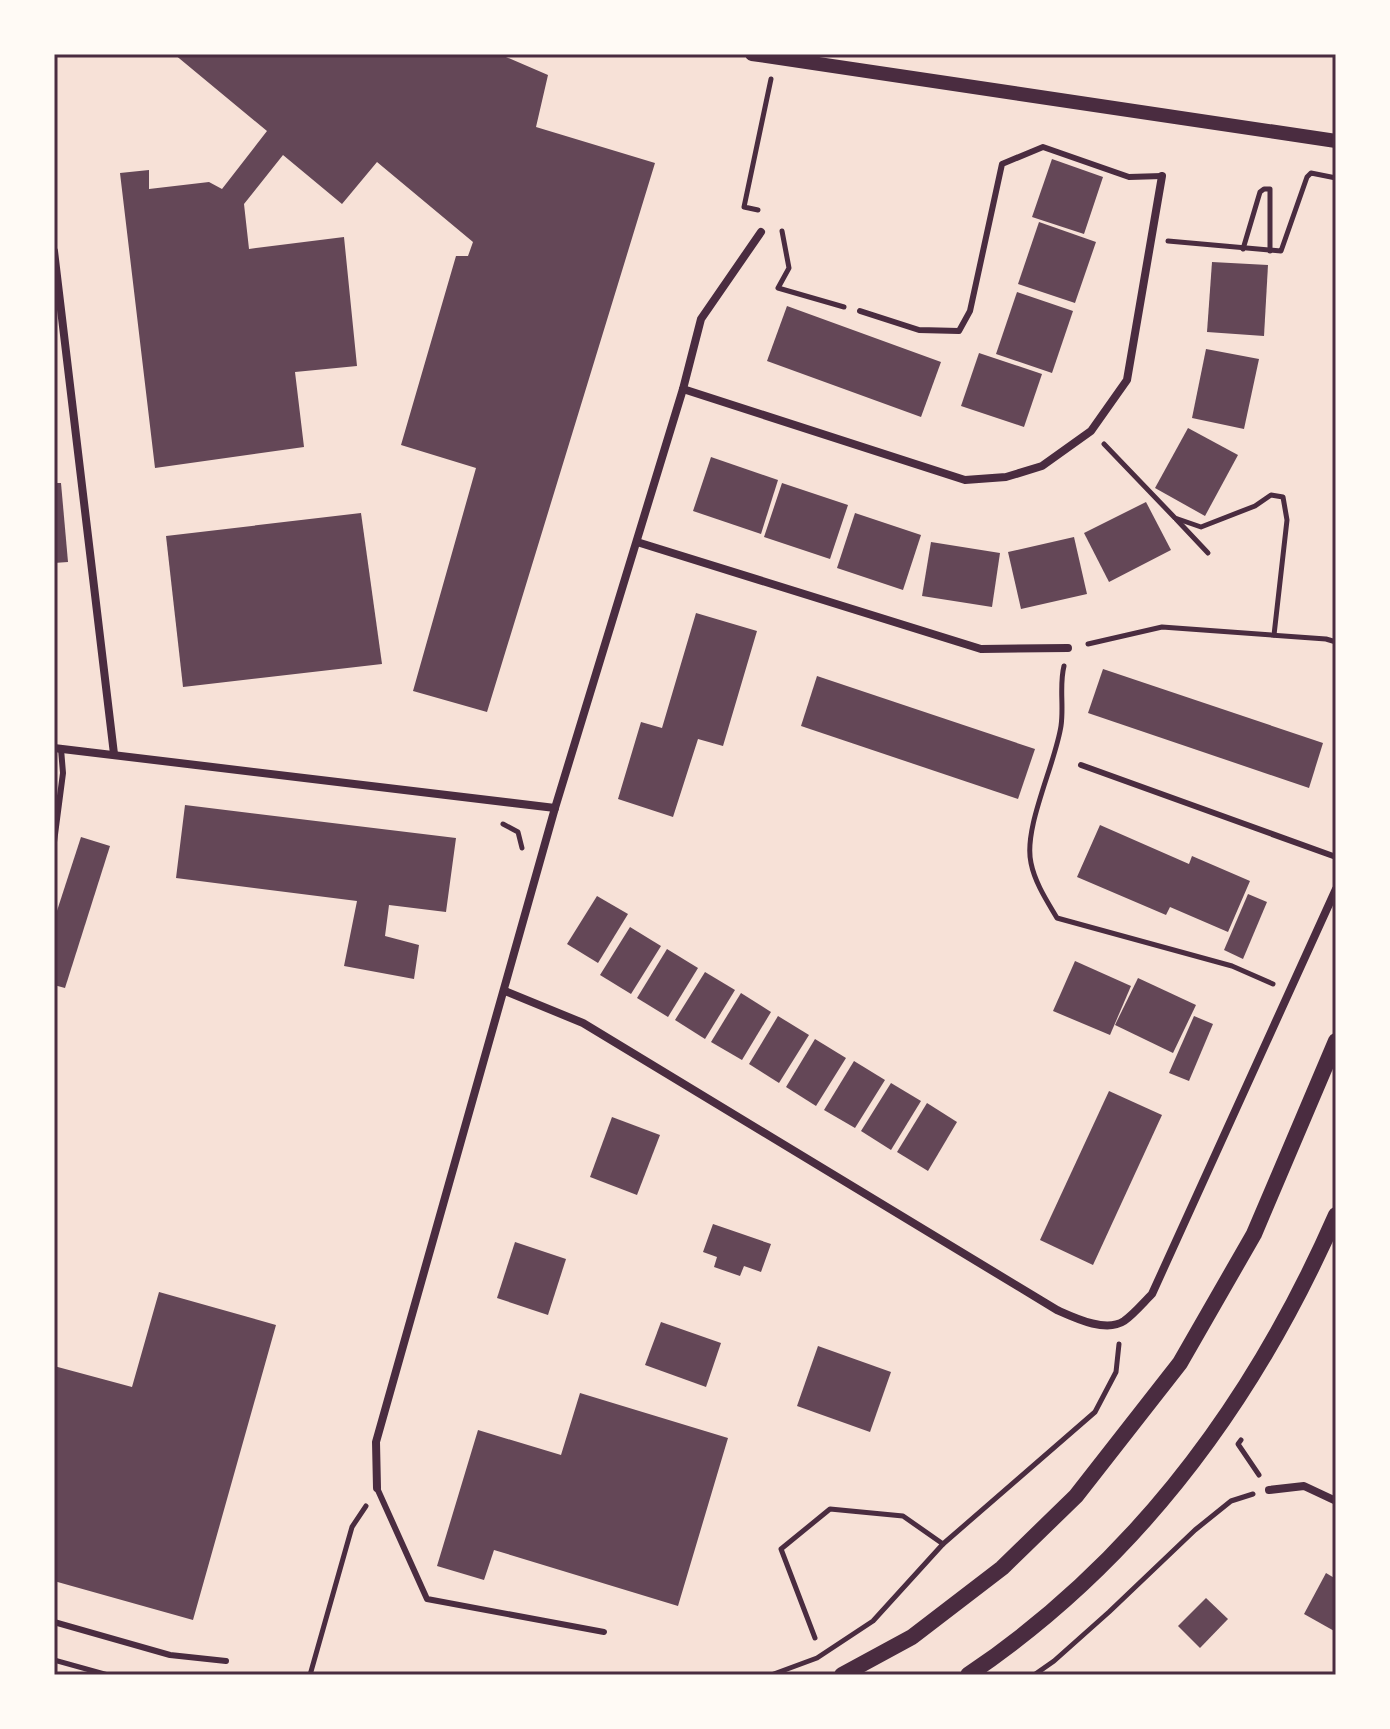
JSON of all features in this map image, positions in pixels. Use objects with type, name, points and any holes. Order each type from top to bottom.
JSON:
[{"type":"main road","points":[[842,1675],[912,1637],[1002,1568],[1076,1496],[1180,1363],[1254,1234],[1336,1041]]},
{"type":"main road","points":[[968,1675],[1007,1649],[1063,1603],[1177,1484],[1224,1420],[1274,1343],[1336,1215]]},
{"type":"street","points":[[752,54],[1336,141]]},
{"type":"street","points":[[683,389],[965,480],[1006,477],[1042,466],[1091,431],[1127,380],[1162,176]]},
{"type":"street","points":[[377,1488],[376,1442],[555,808],[683,389],[701,319],[761,232]]},
{"type":"street","points":[[54,251],[114,754]]},
{"type":"street","points":[[637,542],[981,649],[1068,648]]},
{"type":"street","points":[[58,748],[555,808]]},
{"type":"street","points":[[505,991],[583,1023],[1057,1310],[1082,1321],[1122,1323],[1152,1294],[1336,889]]},
{"type":"street","points":[[1269,1490],[1304,1486],[1336,1501]]},
{"type":"lane","points":[[860,311],[919,330],[959,331],[970,311],[1002,164],[1026,152],[1043,147],[1129,177],[1162,176]]},
{"type":"lane","points":[[54,842],[63,773],[58,748]]},
{"type":"lane","points":[[1081,765],[1336,857]]},
{"type":"lane","points":[[377,1488],[427,1599],[604,1632]]},
{"type":"lane","points":[[54,1622],[170,1655],[226,1661]]},
{"type":"path","points":[[767,213],[744,207],[775,58]]},
{"type":"path","points":[[1151,238],[1281,251],[1311,173],[1336,178]]},
{"type":"path","points":[[1243,249],[1260,192],[1270,189],[1270,251]]},
{"type":"path","points":[[779,222],[788,252],[789,268],[778,288],[860,311]]},
{"type":"path","points":[[1091,431],[1208,553]]},
{"type":"path","points":[[1175,518],[1201,527],[1255,506],[1271,495],[1283,497],[1287,520],[1274,635]]},
{"type":"path","points":[[1290,991],[1232,966],[1057,918],[1037,884],[1030,862],[1029,842],[1061,727],[1064,694],[1061,677],[1068,648],[1162,627],[1336,642]]},
{"type":"path","points":[[771,1675],[817,1658],[873,1621],[943,1544],[1095,1412],[1116,1372],[1122,1323]]},
{"type":"path","points":[[1034,1675],[1087,1632],[1195,1530],[1231,1501],[1269,1490],[1238,1444],[1246,1432]]},
{"type":"path","points":[[310,1675],[352,1527],[377,1488]]},
{"type":"path","points":[[815,1638],[781,1549],[830,1509],[903,1516],[943,1544]]},
{"type":"path","points":[[54,1660],[108,1675]]},
{"type":"building","points":[[174,54],[499,54],[548,75],[536,127],[655,163],[487,712],[413,691],[476,468],[401,445],[456,256],[468,256],[473,242],[377,162],[342,204],[283,155],[244,204],[249,249],[344,237],[357,366],[295,372],[304,447],[155,468],[120,173],[149,170],[149,189],[209,182],[222,189],[267,131]]},
{"type":"building","points":[[1052,159],[1103,177],[1084,234],[1032,217]]},
{"type":"building","points":[[1039,222],[1096,242],[1075,303],[1018,284]]},
{"type":"building","points":[[1212,262],[1268,265],[1264,336],[1207,332]]},
{"type":"building","points":[[1017,292],[1073,311],[1052,373],[996,354]]},
{"type":"building","points":[[787,306],[941,362],[921,417],[767,361]]},
{"type":"building","points":[[1206,349],[1259,359],[1244,429],[1192,418]]},
{"type":"building","points":[[979,353],[1042,374],[1024,427],[961,406]]},
{"type":"building","points":[[1188,428],[1238,455],[1205,516],[1155,488]]},
{"type":"building","points":[[711,457],[778,480],[761,534],[693,511]]},
{"type":"building","points":[[54,483],[61,483],[68,562],[54,563]]},
{"type":"building","points":[[782,483],[848,505],[830,559],[764,537]]},
{"type":"building","points":[[1146,502],[1171,550],[1109,582],[1084,533]]},
{"type":"building","points":[[361,513],[382,664],[183,687],[166,536]]},
{"type":"building","points":[[855,513],[921,535],[903,590],[837,568]]},
{"type":"building","points":[[1074,537],[1087,594],[1021,609],[1008,552]]},
{"type":"building","points":[[931,542],[1000,553],[992,607],[922,596]]},
{"type":"building","points":[[696,613],[757,631],[723,746],[698,739],[673,817],[618,799],[641,722],[662,728]]},
{"type":"building","points":[[1103,669],[1323,743],[1309,788],[1088,713]]},
{"type":"building","points":[[817,676],[1035,749],[1018,799],[801,726]]},
{"type":"building","points":[[185,805],[456,838],[446,912],[389,905],[385,936],[419,945],[414,979],[344,966],[357,901],[176,878]]},
{"type":"building","points":[[1100,825],[1189,864],[1192,856],[1250,881],[1228,932],[1170,907],[1166,915],[1077,877]]},
{"type":"building","points":[[81,837],[110,846],[65,988],[54,985],[54,920]]},
{"type":"building","points":[[1248,894],[1267,902],[1243,959],[1224,950]]},
{"type":"building","points":[[597,896],[628,914],[598,963],[567,944]]},
{"type":"building","points":[[630,927],[661,946],[631,994],[600,975]]},
{"type":"building","points":[[667,949],[698,968],[668,1017],[637,998]]},
{"type":"building","points":[[1075,961],[1131,986],[1110,1035],[1053,1011]]},
{"type":"building","points":[[705,972],[735,990],[705,1039],[675,1020]]},
{"type":"building","points":[[1138,978],[1196,1005],[1173,1053],[1115,1025]]},
{"type":"building","points":[[741,993],[771,1012],[742,1060],[711,1042]]},
{"type":"building","points":[[778,1016],[809,1035],[779,1083],[749,1064]]},
{"type":"building","points":[[1194,1016],[1213,1024],[1189,1081],[1169,1073]]},
{"type":"building","points":[[815,1039],[846,1058],[816,1106],[786,1087]]},
{"type":"building","points":[[854,1061],[885,1080],[855,1128],[824,1110]]},
{"type":"building","points":[[891,1083],[921,1101],[891,1150],[861,1131]]},
{"type":"building","points":[[1109,1091],[1162,1115],[1093,1265],[1040,1240]]},
{"type":"building","points":[[927,1103],[957,1122],[928,1171],[897,1152]]},
{"type":"building","points":[[612,1117],[660,1135],[637,1195],[590,1177]]},
{"type":"building","points":[[713,1224],[771,1244],[761,1272],[744,1266],[740,1276],[714,1267],[717,1257],[703,1252]]},
{"type":"building","points":[[515,1242],[566,1259],[548,1315],[497,1298]]},
{"type":"building","points":[[159,1292],[276,1325],[193,1620],[54,1581],[54,1366],[132,1387]]},
{"type":"building","points":[[661,1322],[721,1343],[706,1387],[645,1365]]},
{"type":"building","points":[[818,1346],[891,1372],[870,1432],[797,1406]]},
{"type":"building","points":[[580,1393],[728,1438],[678,1606],[494,1550],[484,1580],[437,1566],[478,1430],[561,1455]]},
{"type":"building","points":[[1326,1573],[1336,1579],[1336,1632],[1304,1614]]},
{"type":"building","points":[[1206,1598],[1228,1619],[1200,1648],[1178,1626]]}]
